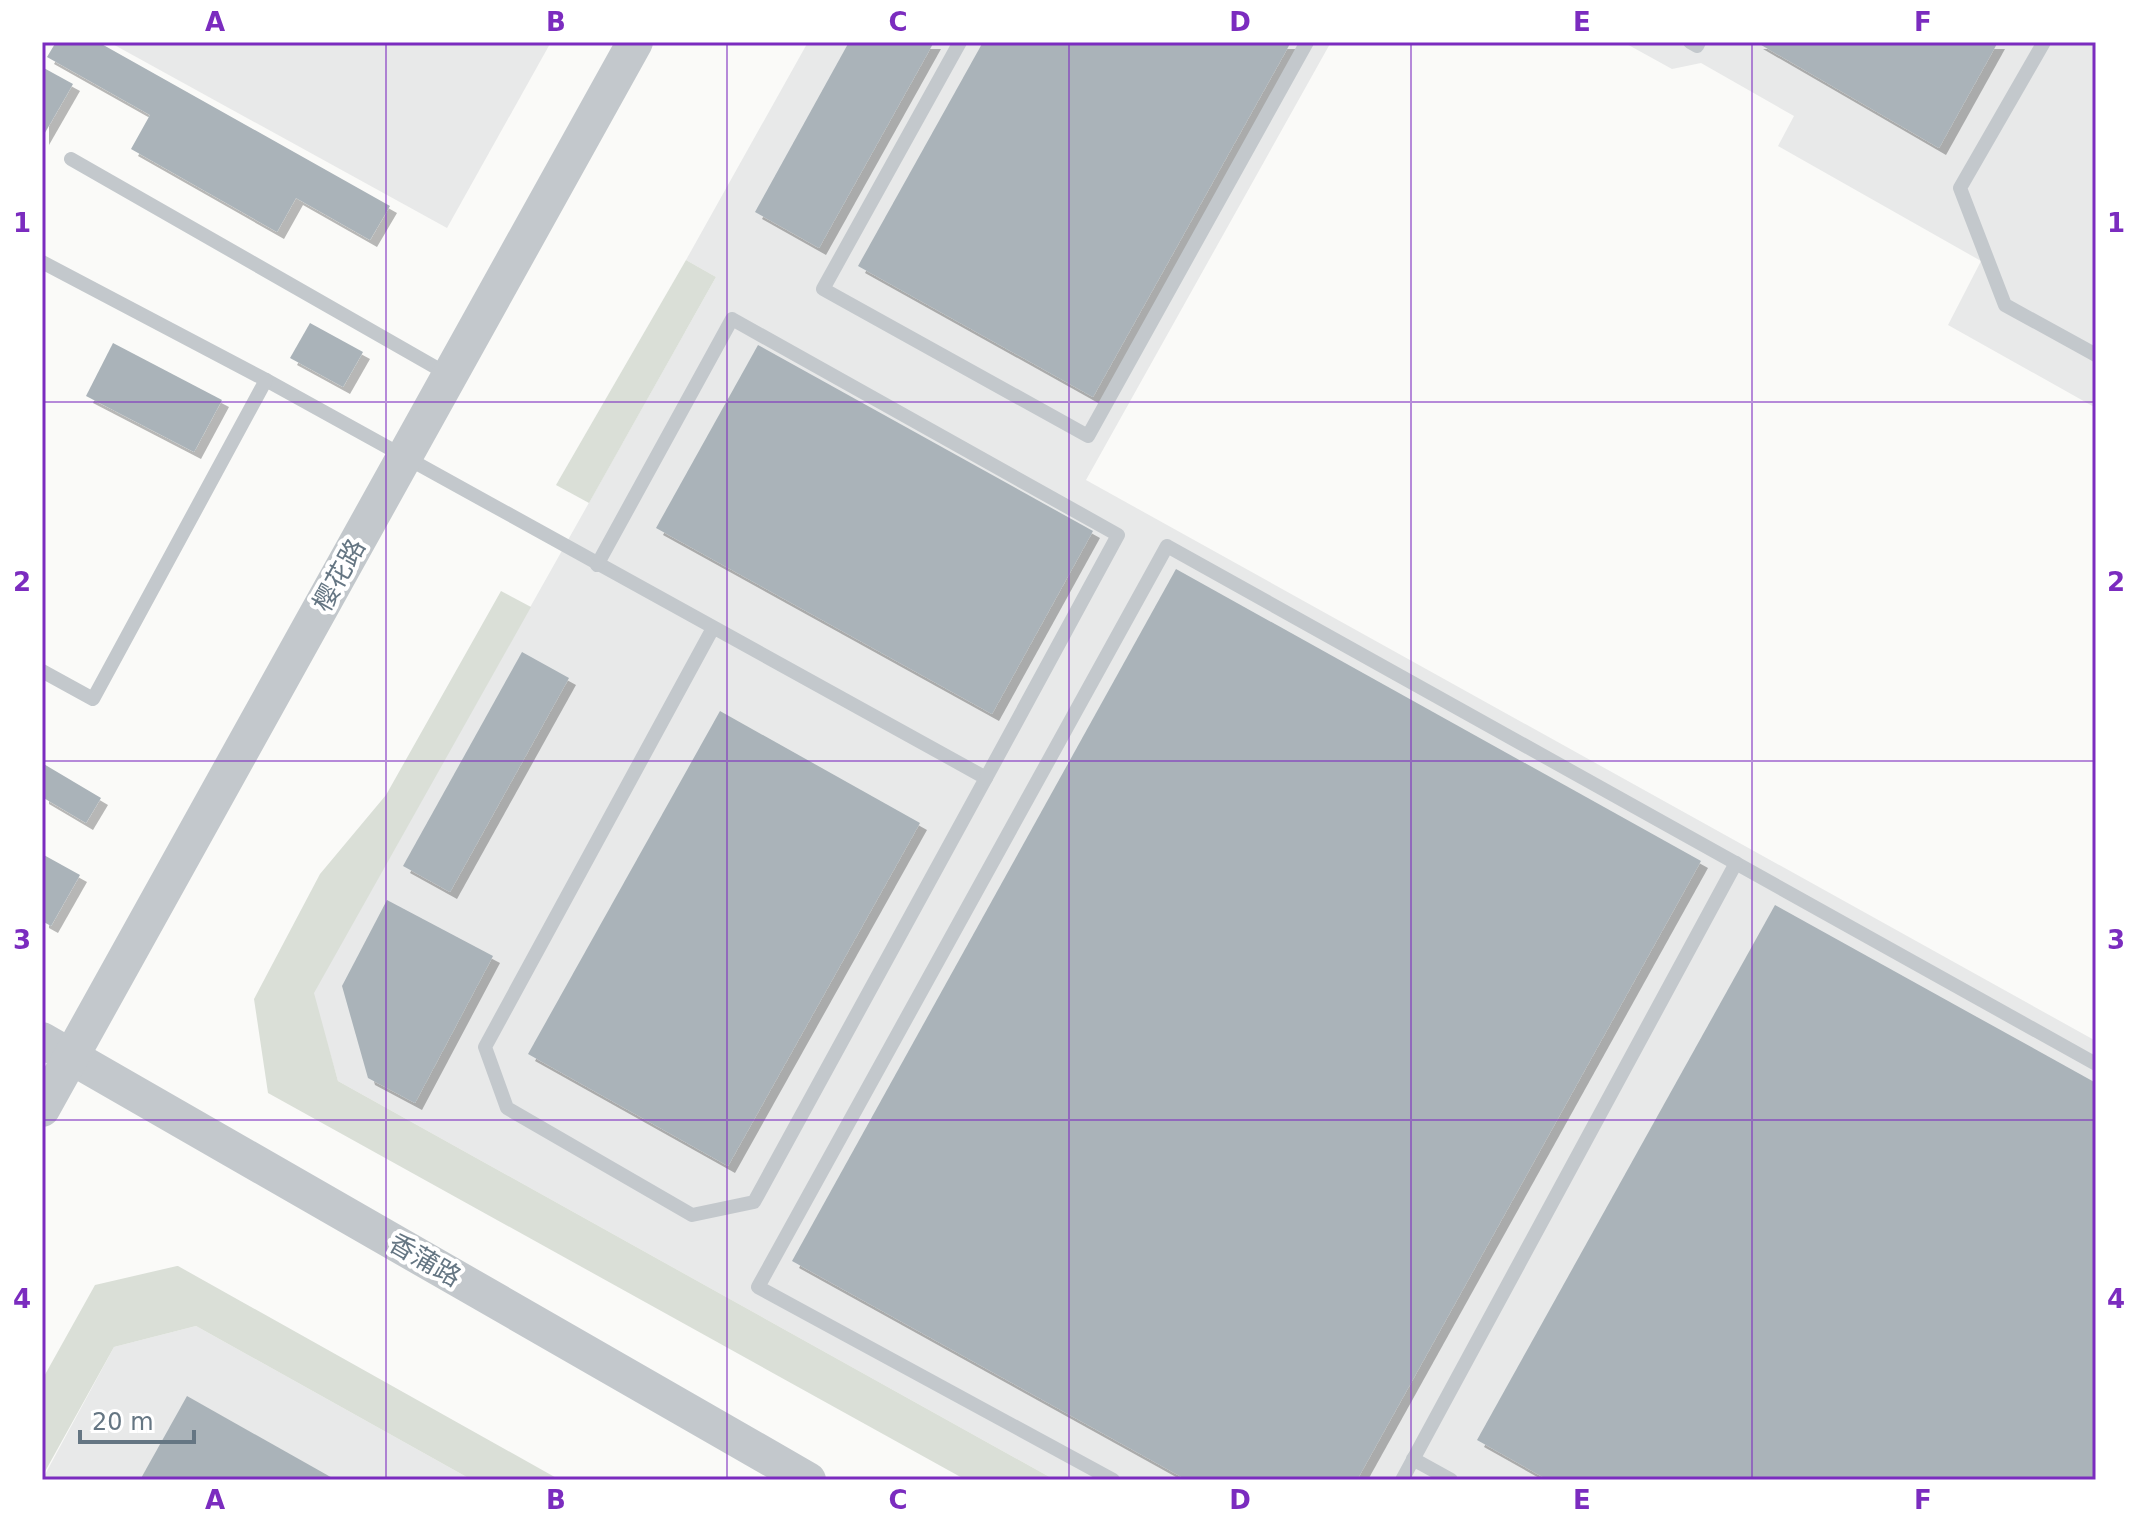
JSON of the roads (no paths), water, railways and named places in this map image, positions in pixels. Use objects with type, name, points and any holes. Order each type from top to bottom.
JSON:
[{"type":"street","name":"樱花路","points":[[42,1109],[57,1048],[404,458],[635,42]]},
{"type":"street","name":"香蒲路","points":[[57,1048],[808,1480]]},
{"type":"lane","points":[[960,42],[823,289],[1088,436],[1307,42]]},
{"type":"lane","points":[[1690,42],[1697,46],[1699,42]]},
{"type":"lane","points":[[2044,42],[1960,188],[2005,305],[2096,355]]},
{"type":"lane","points":[[71,159],[450,376]]},
{"type":"lane","points":[[42,262],[266,380],[986,778]]},
{"type":"lane","points":[[597,565],[732,319],[1118,535],[754,1202],[692,1215],[507,1108],[485,1047],[713,628]]},
{"type":"lane","points":[[42,671],[93,699],[266,380]]},
{"type":"lane","points":[[1113,1480],[758,1287],[1167,546],[2096,1064]]},
{"type":"lane","points":[[1402,1480],[1736,863]]},
{"type":"lane","points":[[1413,1459],[1451,1480]]}]
